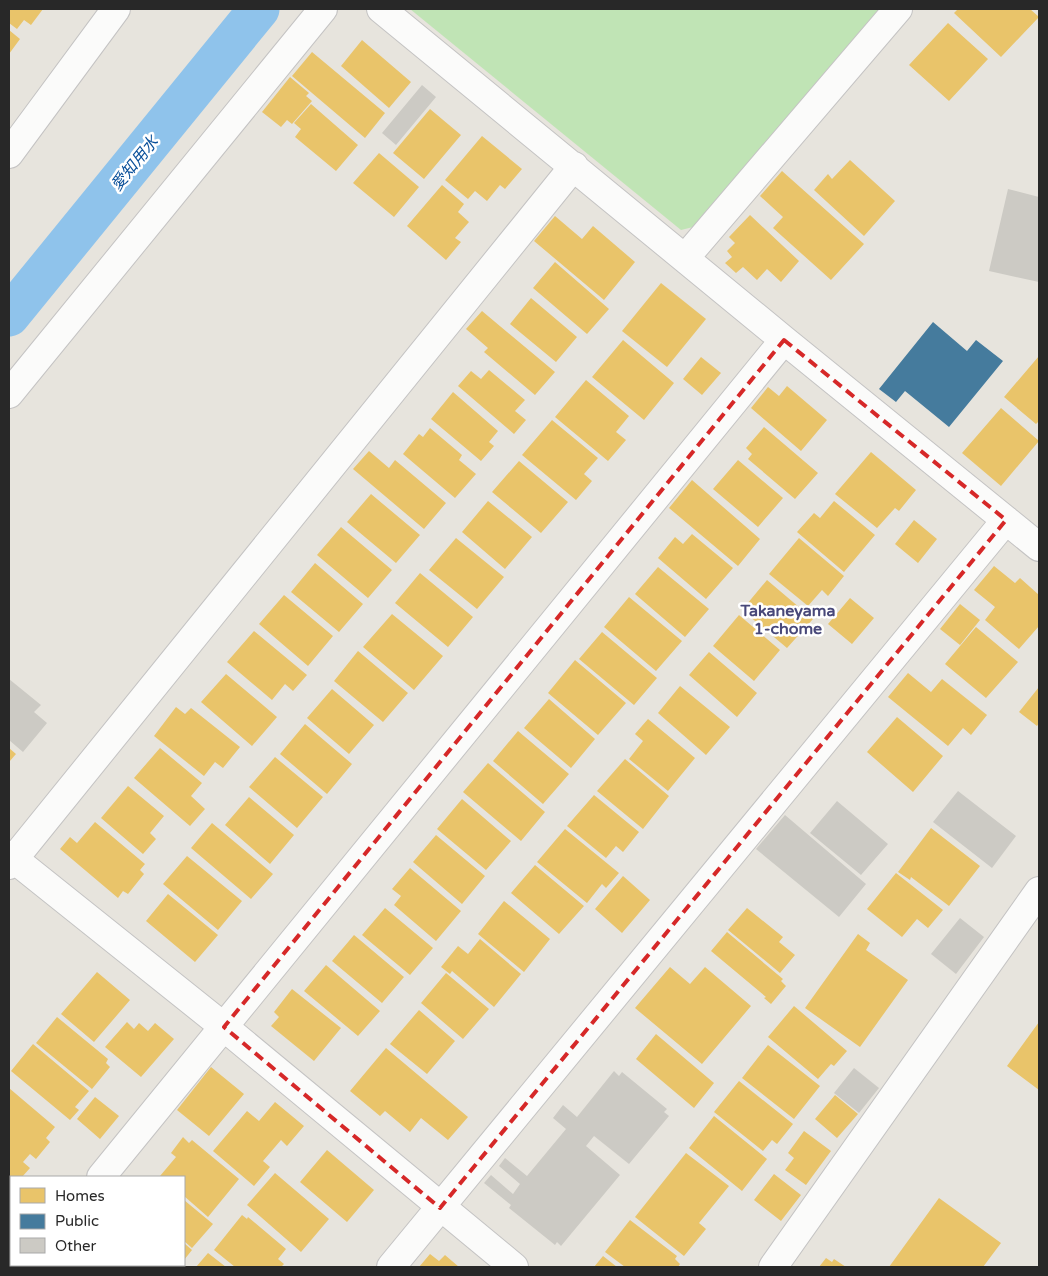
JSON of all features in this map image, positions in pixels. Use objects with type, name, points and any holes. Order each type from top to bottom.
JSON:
[{"type":"street","points":[[9,154],[116,9]]},
{"type":"street","points":[[9,394],[323,9]]},
{"type":"street","points":[[381,9],[1039,547]]},
{"type":"street","points":[[685,258],[898,9]]},
{"type":"street","points":[[514,1267],[440,1208],[224,1027],[10,860],[574,166]]},
{"type":"street","points":[[102,1176],[784,340]]},
{"type":"street","points":[[391,1267],[1006,520]]},
{"type":"street","points":[[773,1267],[1039,891]]},
{"type":"highlighted area","points":[[784,340],[1006,520],[440,1208],[224,1027]]},
{"type":"green space","points":[[410,9],[879,9],[693,227],[681,230]]},
{"type":"building: Homes","points":[[9,9],[43,9],[31,25],[24,20],[17,29],[9,23]]},
{"type":"building: Homes","points":[[958,9],[1030,9],[1039,17],[1001,57],[954,13]]},
{"type":"building: Homes","points":[[948,23],[988,59],[949,101],[909,65]]},
{"type":"building: Homes","points":[[9,30],[20,39],[9,54]]},
{"type":"building: Homes","points":[[362,40],[411,82],[389,108],[341,66]]},
{"type":"building: Homes","points":[[312,52],[385,113],[365,138],[292,76]]},
{"type":"building: Homes","points":[[290,77],[309,93],[306,96],[312,101],[292,124],[287,120],[281,127],[262,112]]},
{"type":"building: Homes","points":[[311,104],[358,145],[336,171],[295,137],[301,129],[294,123]]},
{"type":"building: Homes","points":[[430,109],[461,135],[424,179],[393,153]]},
{"type":"building: Homes","points":[[482,136],[522,169],[505,189],[500,185],[487,201],[475,191],[468,199],[445,180]]},
{"type":"building: Homes","points":[[379,153],[419,187],[394,217],[353,183]]},
{"type":"building: Homes","points":[[850,160],[895,201],[864,236],[814,190],[828,174],[832,179]]},
{"type":"building: Homes","points":[[782,171],[864,244],[831,280],[773,228],[783,217],[760,196]]},
{"type":"building: Homes","points":[[442,185],[464,204],[458,212],[469,222],[455,238],[461,242],[446,260],[407,226]]},
{"type":"building: Homes","points":[[750,215],[799,261],[781,282],[767,269],[757,280],[743,267],[736,273],[725,263],[732,257],[727,251],[735,243],[729,237]]},
{"type":"building: Homes","points":[[555,216],[582,239],[593,226],[635,262],[604,300],[534,241]]},
{"type":"building: Homes","points":[[555,262],[609,309],[587,334],[533,288]]},
{"type":"building: Homes","points":[[661,283],[706,319],[667,367],[622,331]]},
{"type":"building: Homes","points":[[531,298],[577,337],[556,362],[510,324]]},
{"type":"building: Homes","points":[[482,311],[555,372],[535,395],[484,352],[488,348],[466,329]]},
{"type":"building: Homes","points":[[623,340],[674,383],[644,420],[592,377]]},
{"type":"building: Homes","points":[[1039,356],[1039,421],[1036,424],[1004,397]]},
{"type":"building: Homes","points":[[701,357],[721,373],[702,395],[683,379]]},
{"type":"building: Homes","points":[[489,370],[525,400],[515,411],[526,420],[514,434],[458,386],[471,371],[481,379]]},
{"type":"building: Homes","points":[[586,380],[629,416],[616,432],[626,440],[608,461],[555,417]]},
{"type":"building: Homes","points":[[787,386],[827,420],[801,451],[751,408],[768,387],[779,396]]},
{"type":"building: Homes","points":[[453,392],[498,431],[489,442],[494,446],[481,461],[431,419]]},
{"type":"building: Homes","points":[[1001,408],[1039,441],[1001,486],[962,453]]},
{"type":"building: Homes","points":[[552,420],[598,458],[584,474],[592,481],[576,500],[522,455]]},
{"type":"building: Homes","points":[[764,427],[818,473],[795,499],[748,459],[752,454],[746,448]]},
{"type":"building: Homes","points":[[430,428],[462,455],[459,460],[476,474],[455,498],[403,454],[419,434],[423,437]]},
{"type":"building: Homes","points":[[369,451],[389,468],[395,460],[446,503],[424,529],[353,469]]},
{"type":"building: Homes","points":[[871,452],[916,490],[899,511],[895,508],[877,528],[835,494]]},
{"type":"building: Homes","points":[[738,460],[783,498],[758,527],[713,489]]},
{"type":"building: Homes","points":[[519,461],[568,502],[541,533],[492,492]]},
{"type":"building: Homes","points":[[692,480],[760,539],[738,566],[669,508]]},
{"type":"building: Homes","points":[[371,494],[420,535],[396,563],[347,522]]},
{"type":"building: Homes","points":[[488,501],[532,537],[505,569],[462,532]]},
{"type":"building: Homes","points":[[834,501],[875,535],[844,572],[797,532],[814,513],[820,518]]},
{"type":"building: Homes","points":[[914,520],[937,539],[918,563],[895,544]]},
{"type":"building: Homes","points":[[341,527],[392,570],[368,598],[317,555]]},
{"type":"building: Homes","points":[[692,534],[733,568],[706,599],[658,558],[675,537],[683,544]]},
{"type":"building: Homes","points":[[456,538],[504,577],[477,609],[429,570]]},
{"type":"building: Homes","points":[[799,538],[844,576],[828,596],[822,590],[808,606],[769,574]]},
{"type":"building: Homes","points":[[315,563],[363,604],[339,632],[291,592]]},
{"type":"building: Homes","points":[[994,566],[1015,583],[1020,578],[1039,595],[1039,626],[1019,649],[985,620],[995,607],[974,590]]},
{"type":"building: Homes","points":[[658,567],[709,609],[685,637],[635,594]]},
{"type":"building: Homes","points":[[420,573],[473,617],[448,647],[395,603]]},
{"type":"building: Homes","points":[[767,580],[813,619],[787,648],[742,610]]},
{"type":"building: Homes","points":[[284,595],[333,636],[308,666],[259,624]]},
{"type":"building: Homes","points":[[629,597],[682,641],[656,671],[604,627]]},
{"type":"building: Homes","points":[[850,598],[874,618],[852,644],[828,624]]},
{"type":"building: Homes","points":[[960,604],[980,620],[960,645],[940,629]]},
{"type":"building: Homes","points":[[392,614],[443,656],[414,690],[363,647]]},
{"type":"building: Homes","points":[[739,615],[780,650],[754,681],[713,646]]},
{"type":"building: Homes","points":[[976,627],[1018,662],[986,698],[945,664]]},
{"type":"building: Homes","points":[[254,631],[307,675],[293,691],[285,684],[272,700],[227,662]]},
{"type":"building: Homes","points":[[602,632],[657,678],[634,705],[579,659]]},
{"type":"building: Homes","points":[[358,651],[408,693],[383,722],[334,681]]},
{"type":"building: Homes","points":[[709,652],[757,693],[737,717],[689,675]]},
{"type":"building: Homes","points":[[575,660],[626,703],[598,735],[548,693]]},
{"type":"building: Homes","points":[[908,673],[931,692],[942,679],[987,715],[971,735],[963,728],[948,746],[888,697]]},
{"type":"building: Homes","points":[[226,674],[277,717],[252,746],[201,702]]},
{"type":"building: Homes","points":[[680,686],[730,727],[706,755],[658,713]]},
{"type":"building: Homes","points":[[1039,687],[1039,723],[1037,726],[1019,712]]},
{"type":"building: Homes","points":[[332,689],[374,725],[349,754],[307,718]]},
{"type":"building: Homes","points":[[549,699],[595,739],[571,768],[524,728]]},
{"type":"building: Homes","points":[[176,707],[185,714],[191,708],[240,747],[223,768],[215,762],[204,776],[154,736]]},
{"type":"building: Homes","points":[[897,717],[943,756],[913,792],[867,752]]},
{"type":"building: Homes","points":[[648,719],[695,758],[668,791],[629,759],[643,741],[635,734]]},
{"type":"building: Homes","points":[[305,724],[352,764],[327,794],[280,754]]},
{"type":"building: Homes","points":[[518,731],[569,774],[543,804],[493,761]]},
{"type":"building: Homes","points":[[9,748],[16,754],[9,762]]},
{"type":"building: Homes","points":[[160,748],[202,783],[191,796],[205,809],[190,826],[134,778]]},
{"type":"building: Homes","points":[[275,757],[323,797],[297,828],[249,787]]},
{"type":"building: Homes","points":[[625,759],[669,796],[643,829],[597,791]]},
{"type":"building: Homes","points":[[488,763],[545,812],[521,841],[463,792]]},
{"type":"building: Homes","points":[[128,786],[164,816],[150,833],[156,839],[143,854],[101,818]]},
{"type":"building: Homes","points":[[594,795],[639,832],[623,852],[616,846],[606,858],[567,826]]},
{"type":"building: Homes","points":[[249,797],[294,835],[270,864],[225,825]]},
{"type":"building: Homes","points":[[462,799],[511,841],[486,870],[437,829]]},
{"type":"building: Homes","points":[[95,822],[145,864],[140,870],[144,874],[128,894],[123,891],[118,898],[60,849],[70,837],[77,843]]},
{"type":"building: Homes","points":[[212,823],[273,874],[251,899],[191,848]]},
{"type":"building: Homes","points":[[931,828],[980,866],[949,906],[911,877],[910,880],[898,872]]},
{"type":"building: Homes","points":[[565,829],[619,873],[606,888],[602,884],[587,903],[537,862]]},
{"type":"building: Homes","points":[[436,835],[485,876],[462,904],[413,862]]},
{"type":"building: Homes","points":[[187,856],[242,901],[218,930],[163,884]]},
{"type":"building: Homes","points":[[535,865],[584,906],[559,934],[511,893]]},
{"type":"building: Homes","points":[[410,868],[461,911],[436,941],[394,905],[401,896],[392,889]]},
{"type":"building: Homes","points":[[896,873],[943,910],[928,928],[917,919],[902,937],[867,909]]},
{"type":"building: Homes","points":[[623,876],[650,900],[622,933],[595,909]]},
{"type":"building: Homes","points":[[168,894],[218,935],[195,962],[146,921]]},
{"type":"building: Homes","points":[[504,901],[550,939],[524,972],[478,934]]},
{"type":"building: Homes","points":[[385,908],[433,948],[410,975],[362,935]]},
{"type":"building: Homes","points":[[747,908],[783,937],[779,942],[795,955],[780,973],[728,930]]},
{"type":"building: Homes","points":[[727,932],[783,979],[781,981],[786,986],[771,1004],[764,998],[766,997],[711,951]]},
{"type":"building: Homes","points":[[858,934],[870,943],[866,950],[908,980],[860,1047],[805,1008]]},
{"type":"building: Homes","points":[[354,935],[404,977],[382,1003],[332,961]]},
{"type":"building: Homes","points":[[480,939],[521,974],[494,1007],[452,971],[450,974],[441,967],[458,946],[468,954]]},
{"type":"building: Homes","points":[[326,965],[380,1011],[358,1036],[304,991]]},
{"type":"building: Homes","points":[[670,967],[690,984],[705,967],[751,1006],[702,1064],[635,1008]]},
{"type":"building: Homes","points":[[97,972],[130,1000],[94,1042],[61,1014]]},
{"type":"building: Homes","points":[[446,973],[489,1009],[463,1039],[421,1003]]},
{"type":"building: Homes","points":[[292,989],[341,1028],[314,1061],[271,1026],[279,1017],[274,1012]]},
{"type":"building: Homes","points":[[794,1006],[847,1051],[834,1066],[831,1064],[818,1079],[768,1037]]},
{"type":"building: Homes","points":[[419,1010],[455,1041],[427,1074],[390,1044]]},
{"type":"building: Homes","points":[[57,1017],[108,1059],[106,1063],[110,1067],[92,1089],[36,1043]]},
{"type":"building: Homes","points":[[127,1022],[134,1029],[139,1023],[148,1031],[155,1023],[174,1039],[141,1077],[105,1047]]},
{"type":"building: Homes","points":[[1039,1022],[1039,1090],[1007,1066]]},
{"type":"building: Homes","points":[[656,1034],[714,1083],[694,1108],[636,1059]]},
{"type":"building: Homes","points":[[33,1044],[89,1091],[75,1107],[79,1110],[70,1120],[11,1071]]},
{"type":"building: Homes","points":[[768,1045],[820,1086],[794,1119],[742,1078]]},
{"type":"building: Homes","points":[[386,1048],[468,1117],[448,1140],[421,1118],[410,1132],[385,1111],[380,1116],[350,1091]]},
{"type":"building: Homes","points":[[211,1067],[244,1094],[209,1136],[177,1110]]},
{"type":"building: Homes","points":[[739,1081],[793,1124],[777,1144],[772,1140],[763,1151],[714,1112]]},
{"type":"building: Homes","points":[[9,1088],[55,1127],[46,1138],[50,1142],[36,1159],[30,1154],[23,1162],[30,1168],[23,1176],[10,1176],[9,1193]]},
{"type":"building: Homes","points":[[835,1095],[858,1114],[837,1138],[815,1119]]},
{"type":"building: Homes","points":[[95,1097],[119,1116],[100,1139],[77,1119]]},
{"type":"building: Homes","points":[[275,1102],[304,1126],[287,1146],[281,1140],[263,1161],[270,1167],[254,1186],[213,1151],[247,1111],[259,1121]]},
{"type":"building: Homes","points":[[714,1116],[767,1159],[742,1191],[689,1148]]},
{"type":"building: Homes","points":[[804,1131],[831,1151],[806,1185],[785,1170],[794,1158],[788,1153]]},
{"type":"building: Homes","points":[[183,1137],[189,1143],[192,1140],[239,1179],[208,1217],[185,1197],[185,1176],[160,1176],[176,1157],[171,1153]]},
{"type":"building: Homes","points":[[327,1150],[374,1190],[347,1222],[300,1182]]},
{"type":"building: Homes","points":[[686,1153],[729,1186],[699,1223],[706,1229],[684,1256],[635,1217]]},
{"type":"building: Homes","points":[[275,1173],[329,1219],[301,1252],[247,1205]]},
{"type":"building: Homes","points":[[774,1174],[801,1195],[781,1221],[754,1200]]},
{"type":"building: Homes","points":[[939,1198],[1001,1243],[983,1267],[889,1267]]},
{"type":"building: Homes","points":[[185,1201],[213,1224],[192,1248],[185,1242]]},
{"type":"building: Homes","points":[[242,1215],[247,1219],[248,1217],[286,1249],[278,1259],[284,1264],[281,1267],[235,1267],[214,1250]]},
{"type":"building: Homes","points":[[630,1220],[677,1256],[675,1259],[680,1264],[678,1267],[625,1267],[605,1252]]},
{"type":"building: Homes","points":[[185,1244],[192,1250],[185,1259]]},
{"type":"building: Homes","points":[[208,1253],[226,1267],[196,1267]]},
{"type":"building: Homes","points":[[430,1254],[439,1261],[445,1255],[459,1267],[419,1267]]},
{"type":"building: Homes","points":[[603,1256],[617,1267],[594,1267]]},
{"type":"building: Homes","points":[[826,1258],[832,1262],[834,1259],[846,1267],[819,1267]]},
{"type":"building: Homes","points":[[79,1266],[158,1266],[78,1267]]},
{"type":"building: Public","points":[[933,322],[967,351],[976,340],[1003,361],[949,427],[905,391],[896,402],[879,389]]},
{"type":"building: Other","points":[[422,85],[436,97],[396,145],[382,133]]},
{"type":"building: Other","points":[[1008,189],[1039,197],[1039,282],[989,271]]},
{"type":"building: Other","points":[[9,679],[41,705],[34,712],[47,723],[23,752],[9,740]]},
{"type":"building: Other","points":[[958,791],[1016,836],[992,868],[933,822]]},
{"type":"building: Other","points":[[837,801],[888,844],[861,875],[810,833]]},
{"type":"building: Other","points":[[785,815],[866,884],[839,917],[756,849]]},
{"type":"building: Other","points":[[960,918],[984,937],[956,974],[931,954]]},
{"type":"building: Other","points":[[854,1068],[879,1088],[859,1113],[834,1093]]},
{"type":"building: Other","points":[[614,1071],[619,1076],[622,1072],[667,1109],[664,1112],[669,1116],[629,1164],[594,1136],[586,1146],[620,1175],[561,1246],[557,1242],[555,1245],[509,1208],[511,1205],[484,1183],[491,1175],[513,1194],[520,1184],[499,1166],[505,1158],[527,1176],[566,1129],[553,1118],[563,1105],[577,1117]]},
{"type":"waterway","name":"愛知用水","points":[[9,316],[259,9]]},
{"type":"district","name":"Takaneyama 1-chome","points":[[788,619]]}]
